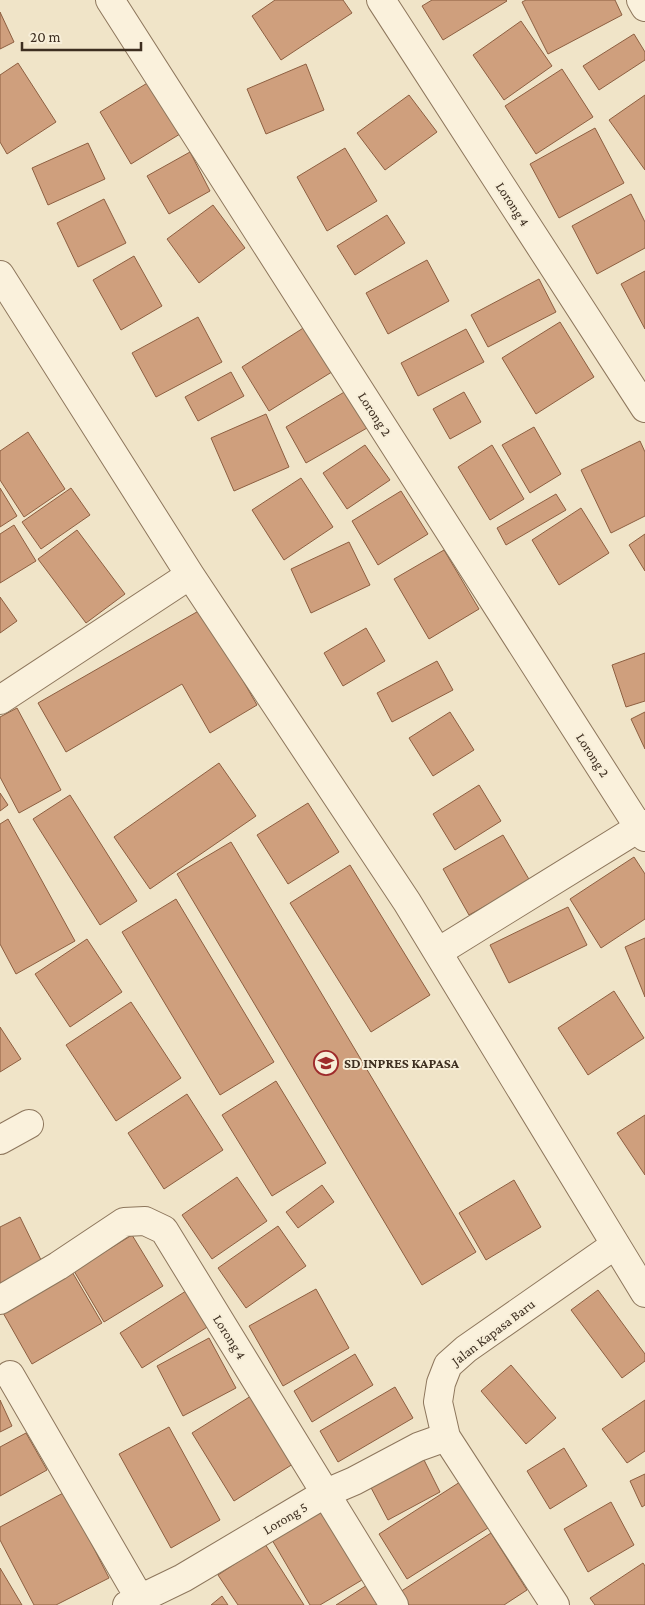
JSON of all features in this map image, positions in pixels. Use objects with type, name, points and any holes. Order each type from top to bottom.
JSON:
[{"type":"street","name":"Lorong 2","points":[[110,0],[643,830]]},
{"type":"street","name":"Lorong 4","points":[[380,0],[645,408]]},
{"type":"street","points":[[641,0],[645,7]]},
{"type":"street","points":[[0,276],[190,574],[407,902],[645,1293]]},
{"type":"street","points":[[2,694],[190,574]]},
{"type":"street","points":[[438,952],[643,830]]},
{"type":"street","points":[[0,1140],[29,1124]]},
{"type":"street","name":"Lorong 4","points":[[0,1300],[58,1266],[124,1222],[145,1221],[164,1230],[394,1605]]},
{"type":"street","name":"Jalan Kapasa Baru","points":[[554,1605],[446,1436],[438,1402],[440,1383],[448,1365],[466,1349],[615,1245]]},
{"type":"street","points":[[10,1375],[134,1602]]},
{"type":"street","name":"Lorong 5","points":[[134,1602],[183,1578],[326,1493],[354,1481],[418,1447],[446,1436]]},
{"type":"building","points":[[275,0],[343,0],[352,13],[281,60],[252,16]]},
{"type":"building","points":[[432,0],[507,1],[443,40],[422,6]]},
{"type":"building","points":[[526,0],[615,0],[622,15],[548,54],[522,2]]},
{"type":"building","points":[[0,12],[14,42],[0,49]]},
{"type":"building","points":[[521,21],[552,66],[504,100],[473,55]]},
{"type":"building","points":[[634,34],[645,52],[645,60],[599,90],[583,66]]},
{"type":"building","points":[[18,63],[56,122],[7,154],[0,142],[0,75]]},
{"type":"building","points":[[306,64],[324,110],[266,134],[247,89]]},
{"type":"building","points":[[562,69],[593,117],[536,154],[505,106]]},
{"type":"building","points":[[149,82],[180,134],[131,164],[100,112]]},
{"type":"building","points":[[409,95],[437,132],[385,170],[357,133]]},
{"type":"building","points":[[645,95],[645,170],[609,120]]},
{"type":"building","points":[[595,128],[624,183],[559,218],[530,164]]},
{"type":"building","points":[[88,143],[105,179],[48,205],[32,168]]},
{"type":"building","points":[[345,148],[377,201],[327,231],[297,177]]},
{"type":"building","points":[[190,152],[210,191],[169,214],[147,176]]},
{"type":"building","points":[[631,194],[645,222],[645,248],[597,274],[572,226]]},
{"type":"building","points":[[104,199],[126,243],[78,267],[57,223]]},
{"type":"building","points":[[213,205],[245,248],[199,283],[167,239]]},
{"type":"building","points":[[387,215],[405,243],[355,275],[337,246]]},
{"type":"building","points":[[134,256],[162,306],[121,330],[93,280]]},
{"type":"building","points":[[427,260],[449,301],[388,334],[366,293]]},
{"type":"building","points":[[645,271],[645,329],[621,284]]},
{"type":"building","points":[[539,279],[556,312],[488,347],[471,315]]},
{"type":"building","points":[[198,317],[222,362],[156,397],[132,353]]},
{"type":"building","points":[[560,322],[594,377],[536,414],[502,358]]},
{"type":"building","points":[[308,325],[335,370],[269,411],[242,367]]},
{"type":"building","points":[[466,329],[484,362],[418,396],[401,363]]},
{"type":"building","points":[[231,372],[244,396],[198,421],[185,397]]},
{"type":"building","points":[[346,391],[367,428],[306,463],[286,427]]},
{"type":"building","points":[[464,392],[481,422],[450,439],[433,409]]},
{"type":"building","points":[[266,414],[289,467],[234,491],[211,438]]},
{"type":"building","points":[[534,427],[561,474],[530,493],[502,445]]},
{"type":"building","points":[[28,432],[65,489],[24,517],[0,480],[0,451]]},
{"type":"building","points":[[640,441],[645,452],[645,516],[611,533],[581,470]]},
{"type":"building","points":[[365,445],[390,480],[347,509],[323,473]]},
{"type":"building","points":[[492,445],[524,499],[490,520],[458,467]]},
{"type":"building","points":[[301,478],[333,527],[284,560],[252,510]]},
{"type":"building","points":[[0,488],[17,516],[0,527]]},
{"type":"building","points":[[71,488],[90,515],[41,549],[22,522]]},
{"type":"building","points":[[401,491],[428,534],[378,565],[352,521]]},
{"type":"building","points":[[556,494],[566,510],[506,545],[497,528]]},
{"type":"building","points":[[581,508],[609,553],[559,585],[532,540]]},
{"type":"building","points":[[14,525],[36,561],[0,583],[0,534]]},
{"type":"building","points":[[77,530],[125,594],[86,623],[38,559]]},
{"type":"building","points":[[645,534],[645,571],[629,545]]},
{"type":"building","points":[[349,542],[370,585],[311,613],[291,569]]},
{"type":"building","points":[[444,550],[479,609],[429,639],[394,579]]},
{"type":"building","points":[[0,597],[17,621],[0,633]]},
{"type":"building","points":[[202,609],[257,705],[210,733],[182,684],[66,752],[38,703]]},
{"type":"building","points":[[366,628],[385,661],[343,686],[324,653]]},
{"type":"building","points":[[645,653],[645,701],[626,707],[612,665]]},
{"type":"building","points":[[437,661],[453,690],[392,722],[377,693]]},
{"type":"building","points":[[17,708],[61,790],[19,813],[0,777],[0,717]]},
{"type":"building","points":[[450,712],[474,750],[433,776],[409,738]]},
{"type":"building","points":[[645,712],[645,749],[631,719]]},
{"type":"building","points":[[219,763],[256,816],[150,889],[114,837]]},
{"type":"building","points":[[479,785],[501,821],[455,850],[433,814]]},
{"type":"building","points":[[0,793],[8,805],[0,811]]},
{"type":"building","points":[[70,795],[137,901],[100,925],[33,819]]},
{"type":"building","points":[[308,803],[339,852],[288,884],[257,835]]},
{"type":"building","points":[[8,819],[75,941],[16,974],[0,944],[0,824]]},
{"type":"building","points":[[503,835],[530,881],[469,915],[443,869]]},
{"type":"building","name":"SD INPRES KAPASA","points":[[231,842],[476,1252],[422,1285],[177,874]]},
{"type":"building","points":[[634,857],[645,874],[645,919],[601,948],[570,899]]},
{"type":"building","points":[[350,865],[430,995],[371,1032],[290,903]]},
{"type":"building","points":[[176,899],[274,1062],[220,1095],[122,932]]},
{"type":"building","points":[[568,907],[587,945],[509,983],[490,945]]},
{"type":"building","points":[[645,938],[645,997],[625,947]]},
{"type":"building","points":[[87,939],[122,992],[70,1027],[35,974]]},
{"type":"building","points":[[614,991],[644,1038],[588,1075],[558,1028]]},
{"type":"building","points":[[131,1002],[181,1078],[116,1121],[66,1045]]},
{"type":"building","points":[[0,1027],[21,1059],[0,1072]]},
{"type":"building","points":[[276,1081],[326,1163],[272,1196],[222,1115]]},
{"type":"building","points":[[187,1094],[223,1150],[164,1189],[128,1133]]},
{"type":"building","points":[[645,1115],[645,1175],[617,1133]]},
{"type":"building","points":[[237,1177],[267,1221],[212,1259],[182,1215]]},
{"type":"building","points":[[514,1180],[541,1227],[486,1260],[459,1213]]},
{"type":"building","points":[[322,1185],[334,1202],[298,1228],[286,1212]]},
{"type":"building","points":[[20,1217],[43,1264],[0,1285],[0,1227]]},
{"type":"building","points":[[278,1226],[306,1266],[246,1308],[218,1268]]},
{"type":"building","points":[[132,1235],[163,1286],[104,1322],[74,1271]]},
{"type":"building","points":[[71,1270],[102,1323],[32,1364],[2,1311]]},
{"type":"building","points":[[316,1289],[349,1348],[283,1386],[249,1326]]},
{"type":"building","points":[[598,1290],[645,1354],[645,1361],[622,1378],[571,1310]]},
{"type":"building","points":[[186,1291],[209,1326],[142,1368],[120,1333]]},
{"type":"building","points":[[209,1338],[236,1388],[183,1416],[157,1366]]},
{"type":"building","points":[[355,1354],[373,1385],[312,1422],[294,1391]]},
{"type":"building","points":[[511,1365],[556,1418],[526,1444],[481,1391]]},
{"type":"building","points":[[395,1387],[413,1418],[338,1462],[320,1431]]},
{"type":"building","points":[[251,1396],[293,1464],[234,1501],[192,1433]]},
{"type":"building","points":[[0,1400],[12,1426],[0,1432]]},
{"type":"building","points":[[645,1400],[645,1451],[627,1463],[602,1429]]},
{"type":"building","points":[[169,1427],[220,1520],[171,1548],[119,1454]]},
{"type":"building","points":[[26,1433],[47,1470],[0,1496],[0,1447]]},
{"type":"building","points":[[564,1448],[587,1486],[550,1509],[527,1471]]},
{"type":"building","points":[[421,1454],[440,1492],[388,1520],[368,1482]]},
{"type":"building","points":[[645,1474],[645,1505],[642,1507],[630,1481]]},
{"type":"building","points":[[460,1482],[488,1528],[407,1579],[379,1534]]},
{"type":"building","points":[[65,1492],[109,1578],[56,1605],[34,1605],[0,1540],[0,1527]]},
{"type":"building","points":[[323,1501],[367,1577],[320,1605],[310,1605],[268,1533]]},
{"type":"building","points":[[611,1502],[634,1545],[588,1572],[564,1529]]},
{"type":"building","points":[[491,1533],[527,1590],[504,1605],[409,1605],[400,1592]]},
{"type":"building","points":[[265,1544],[304,1605],[238,1605],[218,1575]]},
{"type":"building","points":[[643,1563],[645,1566],[645,1605],[595,1605],[590,1598]]},
{"type":"building","points":[[0,1568],[22,1605],[0,1605]]},
{"type":"building","points":[[375,1580],[390,1605],[336,1605]]},
{"type":"building","points":[[222,1596],[228,1605],[211,1605]]},
{"type":"place","name":"SD INPRES KAPASA","points":[[326,1063]]}]
